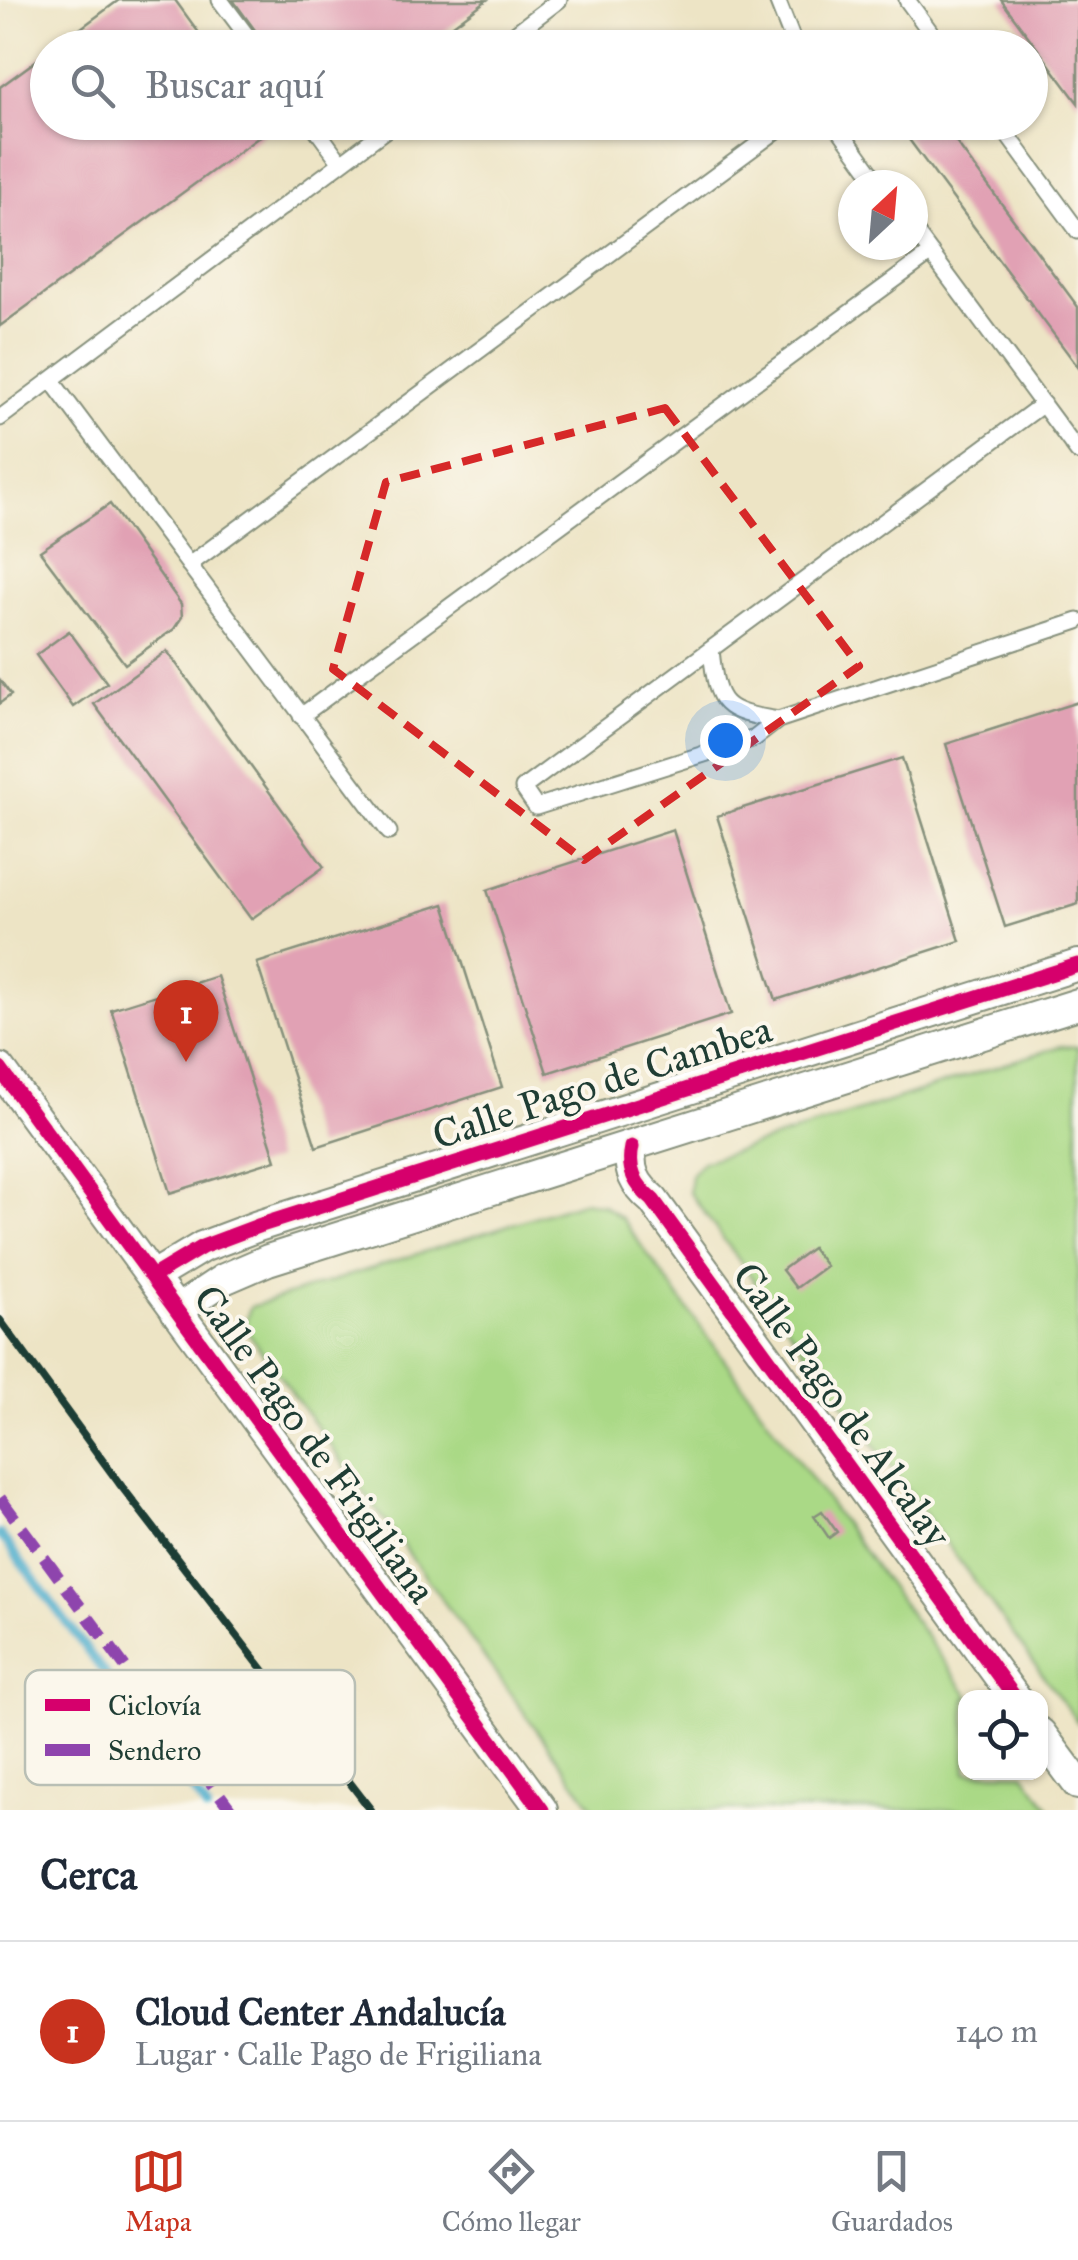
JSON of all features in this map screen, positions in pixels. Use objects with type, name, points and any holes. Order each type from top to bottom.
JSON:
[{"type":"street","name":"Calle Pago de Cambea","points":[[152,1277],[202,1247],[258,1226],[1078,965]]},
{"type":"street","name":"Calle Pago de Cambea","points":[[176,1310],[224,1279],[268,1260],[1078,1004]]},
{"type":"street","name":"Calle Pago de Frigiliana","points":[[0,1069],[542,1810]]},
{"type":"street","name":"Calle Pago de Cambea","points":[[620,1111],[632,1147]]},
{"type":"street","name":"Calle Pago de Alcalay","points":[[632,1147],[629,1164],[639,1188],[653,1200],[1009,1690]]},
{"type":"street","points":[[1048,1744],[1078,1784]]},
{"type":"lane","points":[[220,0],[242,30]]},
{"type":"lane","points":[[777,0],[789,30]]},
{"type":"lane","points":[[907,0],[929,30]]},
{"type":"lane","points":[[517,30],[548,3]]},
{"type":"lane","points":[[324,140],[341,163]]},
{"type":"lane","points":[[0,418],[372,140]]},
{"type":"lane","points":[[188,564],[764,140]]},
{"type":"lane","points":[[847,140],[869,170]]},
{"type":"lane","points":[[1011,140],[1078,231]]},
{"type":"lane","points":[[928,250],[1078,452]]},
{"type":"lane","points":[[301,716],[931,254]]},
{"type":"lane","points":[[51,380],[388,832]]},
{"type":"lane","points":[[1043,404],[523,788],[536,807],[755,738],[778,720],[1078,621]]},
{"type":"lane","points":[[711,650],[721,697],[738,713],[778,720]]},
{"type":"highlighted area","points":[[665,408],[859,666],[584,860],[333,669],[386,482]]},
{"type":"green space","points":[[1061,1046],[1078,1047],[1078,1723],[689,1192],[691,1175],[702,1162]]},
{"type":"green space","points":[[584,1201],[603,1205],[622,1219],[965,1690],[958,1690],[958,1780],[1029,1780],[1051,1810],[595,1810],[244,1327],[250,1307]]},
{"type":"building","points":[[119,0],[175,0],[197,30],[78,30]]},
{"type":"building","points":[[233,0],[487,0],[446,30],[255,30]]},
{"type":"building","points":[[1001,0],[1078,0],[1078,103],[1048,63],[1048,30],[1023,30]]},
{"type":"building","points":[[30,65],[30,140],[255,140],[0,326],[0,87]]},
{"type":"building","points":[[909,140],[954,140],[1078,307],[1078,367]]},
{"type":"building","points":[[110,504],[181,604],[182,617],[174,629],[125,664],[40,551]]},
{"type":"building","points":[[69,631],[107,683],[73,707],[36,655]]},
{"type":"building","points":[[167,651],[324,867],[251,919],[94,704]]},
{"type":"building","points":[[0,680],[11,695],[0,703]]},
{"type":"building","points":[[1078,702],[1078,904],[1005,927],[946,744]]},
{"type":"building","points":[[902,758],[960,941],[776,1000],[717,816]]},
{"type":"building","points":[[673,830],[731,1014],[547,1073],[487,890]]},
{"type":"building","points":[[444,904],[502,1087],[316,1147],[257,963]]},
{"type":"building","points":[[217,976],[276,1160],[170,1193],[111,1009]]},
{"type":"building","points":[[812,1248],[826,1266],[796,1288],[782,1270]]},
{"type":"building","points":[[822,1511],[837,1532],[829,1538],[814,1516]]},
{"type":"waterway","points":[[0,1534],[102,1670]]},
{"type":"waterway","points":[[188,1785],[207,1810]]},
{"type":"railway","points":[[0,1320],[263,1670]]},
{"type":"railway","points":[[352,1785],[371,1810]]},
{"type":"marked path","points":[[0,1498],[127,1670]]},
{"type":"marked path","points":[[212,1785],[231,1810]]},
{"type":"cycle path","points":[[152,1277],[202,1247],[258,1226],[1078,965]]},
{"type":"cycle path","points":[[0,1069],[542,1810]]},
{"type":"cycle path","points":[[632,1147],[632,1170],[641,1189],[653,1200],[1009,1690]]},
{"type":"place","name":"Cloud Center Andalucía","points":[[186,1062]]}]
